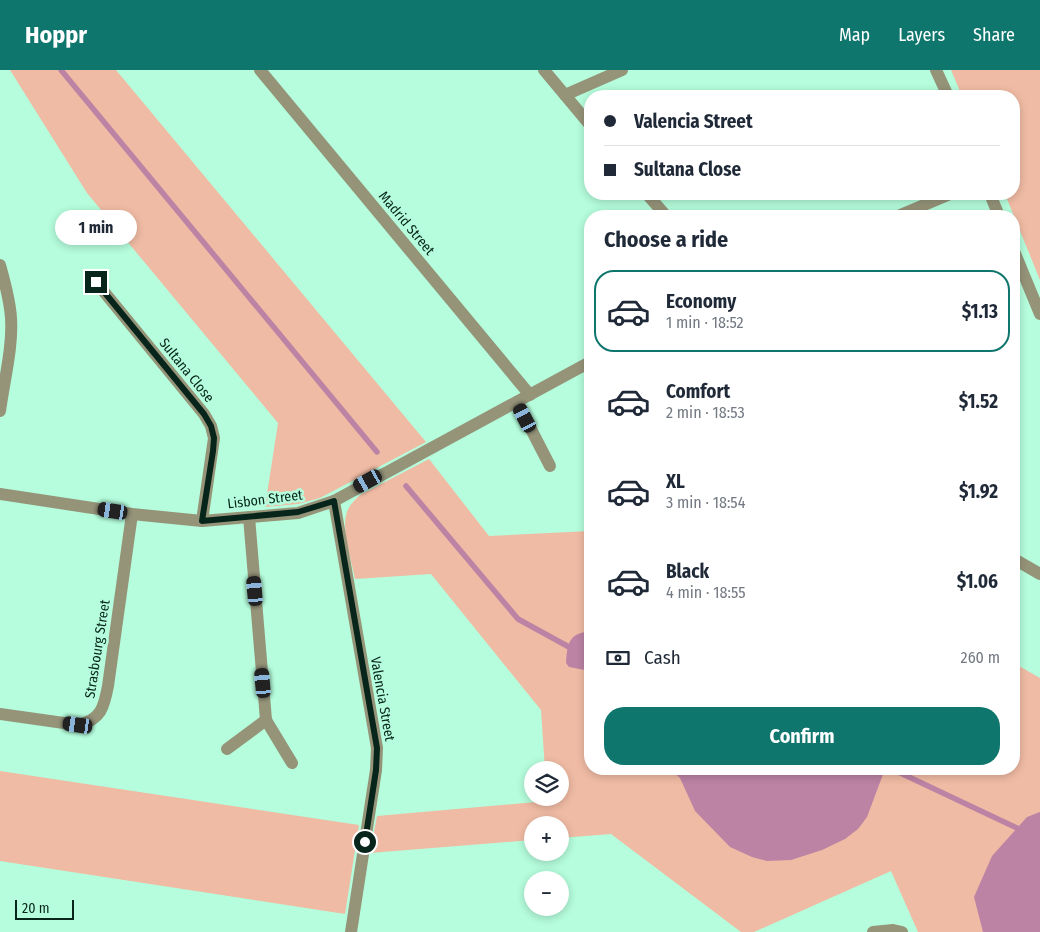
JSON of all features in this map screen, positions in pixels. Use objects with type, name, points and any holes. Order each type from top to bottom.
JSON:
[{"type":"street","name":"Madrid Street","points":[[260,70],[530,395]]},
{"type":"street","points":[[544,70],[584,118]]},
{"type":"street","points":[[565,96],[622,70]]},
{"type":"street","points":[[936,70],[945,90]]},
{"type":"street","points":[[652,200],[661,210]]},
{"type":"street","points":[[912,210],[936,200]]},
{"type":"street","points":[[0,265],[8,292],[12,319],[12,332],[0,410]]},
{"type":"street","points":[[1020,266],[1040,314]]},
{"type":"street","name":"Sultana Close","points":[[96,282],[204,414],[211,426],[214,438],[213,451],[202,521]]},
{"type":"street","name":"Lisbon Street","points":[[0,494],[132,514],[202,521],[298,512],[334,501],[584,365]]},
{"type":"street","points":[[517,402],[550,466]]},
{"type":"street","name":"Valencia Street","points":[[334,501],[377,748],[376,770],[351,932]]},
{"type":"street","name":"Strasbourg Street","points":[[0,714],[78,725],[88,723],[103,708],[108,686],[132,514]]},
{"type":"street","points":[[249,517],[266,720],[292,763]]},
{"type":"street","points":[[1020,562],[1040,574]]},
{"type":"street","points":[[226,750],[266,720]]},
{"type":"street","points":[[873,932],[893,930],[902,932]]},
{"type":"shaded area","points":[[10,70],[116,70],[426,442],[320,498],[298,504],[265,507],[278,423],[87,193]]},
{"type":"shaded area","points":[[951,70],[1040,70],[1040,280],[1020,231],[1020,210],[1012,210],[1007,200],[1020,200],[1020,90],[959,90]]},
{"type":"shaded area","points":[[429,459],[489,536],[584,531],[584,775],[1020,775],[1020,666],[1040,678],[1040,932],[918,932],[891,871],[754,932],[741,932],[611,834],[569,837],[569,816],[524,816],[524,841],[370,853],[377,816],[524,803],[524,806],[569,806],[569,761],[544,761],[541,710],[431,574],[355,579],[345,530],[346,515],[353,502],[360,495]]},
{"type":"shaded area","points":[[584,632],[584,670],[569,667],[566,663],[570,642],[575,635]]},
{"type":"shaded area","points":[[0,771],[359,825],[345,914],[0,861]]},
{"type":"shaded area","points":[[677,775],[883,775],[867,817],[858,829],[845,839],[822,850],[791,860],[767,861],[752,857],[730,847],[695,811],[680,778]]},
{"type":"shaded area","points":[[1040,812],[1040,932],[983,932],[974,897],[992,856],[1027,817]]},
{"type":"waterway","points":[[61,70],[377,452]]},
{"type":"waterway","points":[[406,486],[518,619],[569,647]]},
{"type":"waterway","points":[[905,775],[1017,828]]},
{"type":"route","points":[[96,282],[204,414],[211,426],[214,438],[213,451],[202,521],[298,512],[310,510],[334,501],[377,748],[376,770],[365,842]]}]
